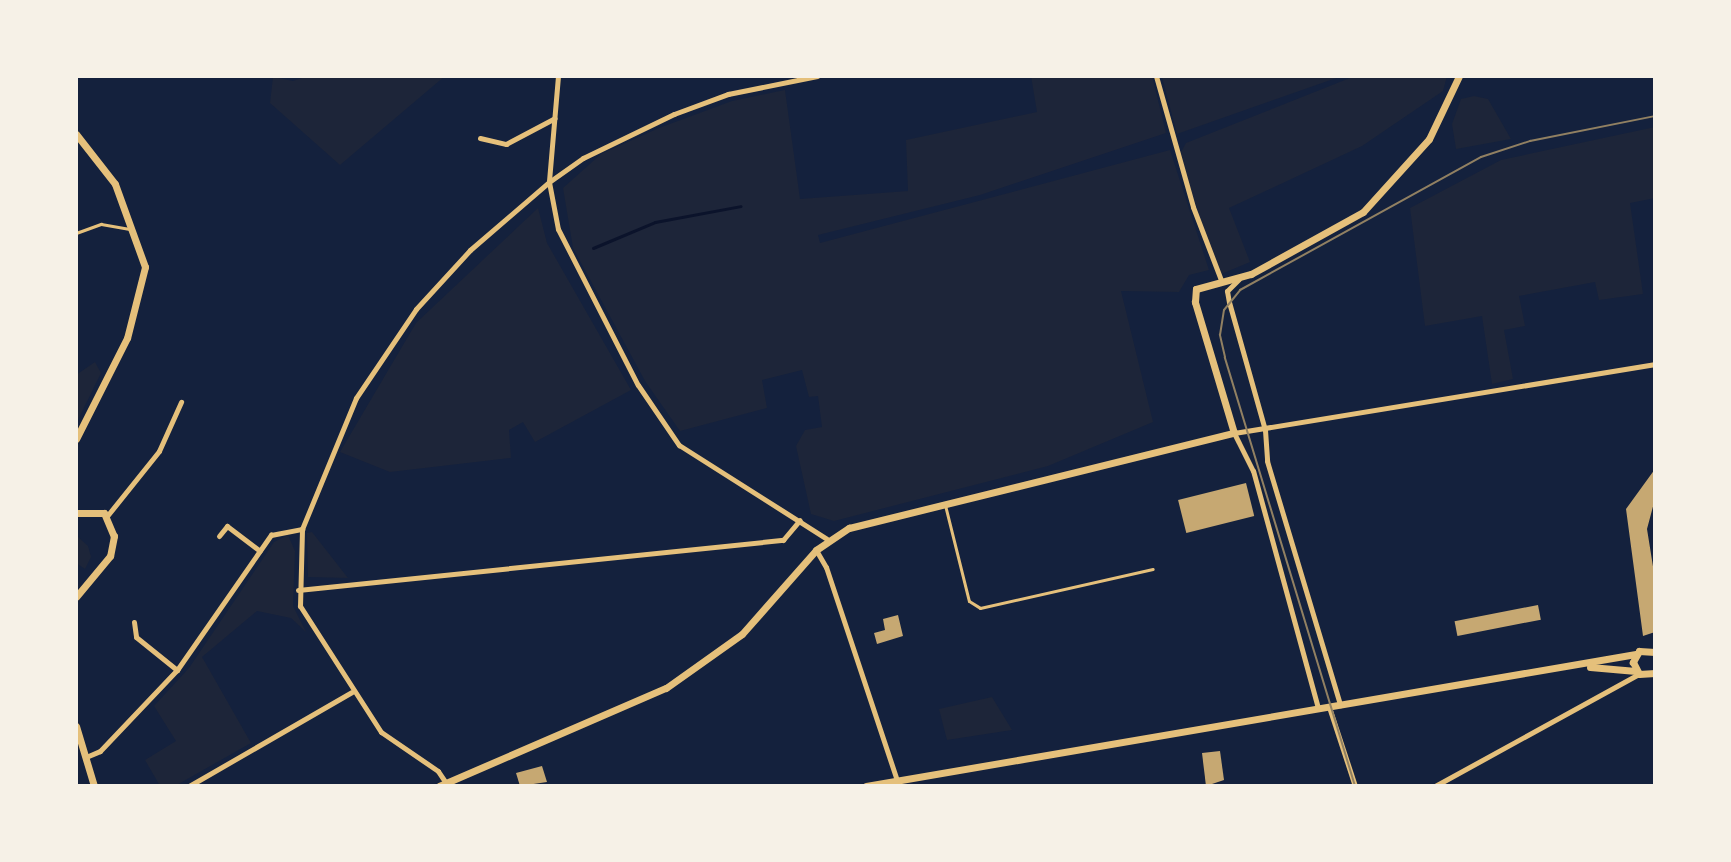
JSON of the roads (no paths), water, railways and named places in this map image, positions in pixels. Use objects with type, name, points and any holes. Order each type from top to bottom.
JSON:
[{"type":"street","points":[[558,76],[549,182],[562,239],[669,433],[702,462],[827,539]]},
{"type":"street","points":[[817,76],[728,94],[674,114],[597,150],[549,182],[470,250],[380,358],[333,448],[302,529],[298,590],[311,627],[381,732],[438,771],[442,784],[666,688],[742,634],[827,539],[849,528],[1234,433],[1655,364]]},
{"type":"street","points":[[1156,76],[1193,207],[1221,280]]},
{"type":"street","points":[[1340,705],[1267,461],[1265,430],[1227,291],[1240,278],[1369,206],[1429,139],[1459,76]]},
{"type":"street","points":[[480,138],[506,144],[556,117]]},
{"type":"street","points":[[76,134],[115,184],[134,228],[145,267],[140,303],[76,439]]},
{"type":"street","points":[[1240,278],[1221,280],[1196,289],[1195,302],[1234,433],[1253,471],[1318,709]]},
{"type":"street","points":[[107,516],[159,451],[181,402]]},
{"type":"street","points":[[76,513],[107,516]]},
{"type":"street","points":[[76,597],[110,556],[114,536],[107,516]]},
{"type":"street","points":[[298,590],[783,540],[800,520]]},
{"type":"street","points":[[219,536],[227,526],[260,551]]},
{"type":"street","points":[[86,757],[100,751],[177,670],[260,551],[278,531],[302,529]]},
{"type":"street","points":[[816,550],[825,564],[897,780]]},
{"type":"street","points":[[134,622],[136,637],[177,670]]},
{"type":"street","points":[[866,786],[1655,652]]},
{"type":"street","points":[[1636,654],[1637,672]]},
{"type":"street","points":[[1572,668],[1654,675]]},
{"type":"street","points":[[1435,786],[1446,783],[1637,672]]},
{"type":"street","points":[[189,786],[352,692]]},
{"type":"street","points":[[1329,707],[1355,786]]},
{"type":"street","points":[[76,726],[94,786]]},
{"type":"lane","points":[[76,233],[101,224],[134,228]]},
{"type":"lane","points":[[945,505],[969,601],[980,608],[1148,566],[1153,569]]},
{"type":"waterway","points":[[593,248],[655,222],[741,206]]},
{"type":"tram line","points":[[1355,786],[1225,357],[1220,335],[1224,310],[1240,290],[1481,157],[1530,141],[1655,116]]}]
